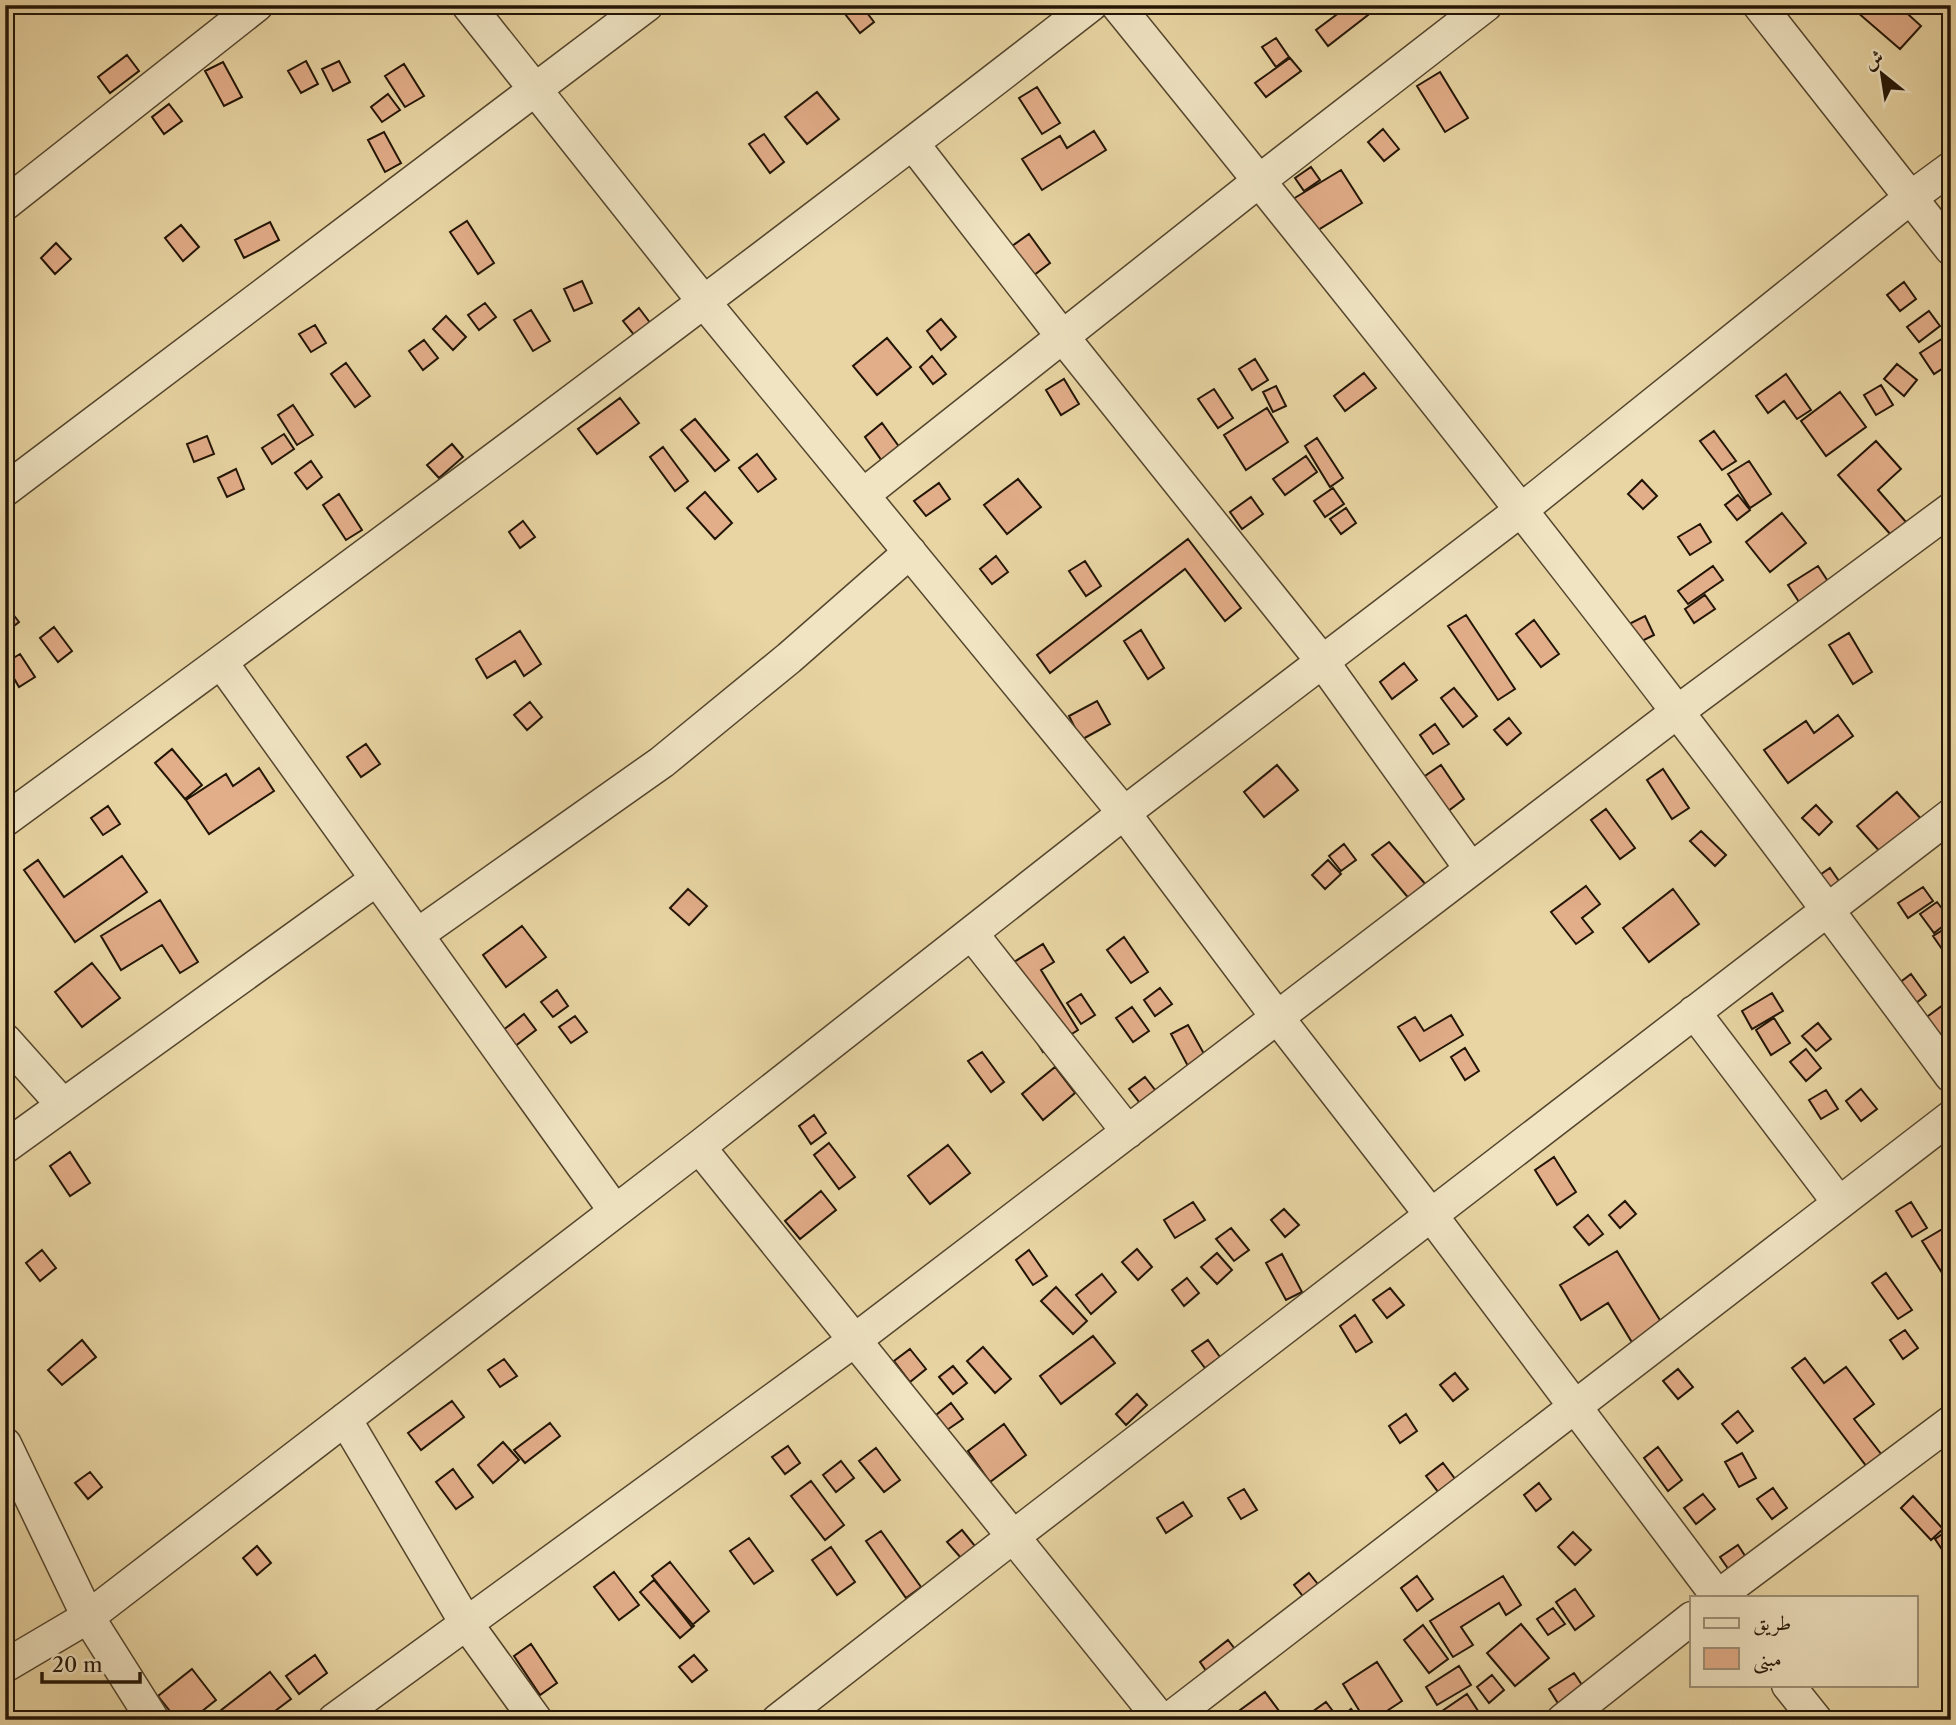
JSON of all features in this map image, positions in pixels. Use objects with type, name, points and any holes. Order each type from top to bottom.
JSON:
[{"type":"street","points":[[468,5],[704,302],[1124,813],[1717,1596]]},
{"type":"street","points":[[5,490],[647,5]]},
{"type":"street","points":[[5,820],[704,302],[1091,5]]},
{"type":"street","points":[[1117,5],[1521,510],[1827,909],[1951,1076]]},
{"type":"street","points":[[863,495],[1486,5]]},
{"type":"street","points":[[1759,5],[1951,249]]},
{"type":"street","points":[[5,204],[244,9]]},
{"type":"street","points":[[913,144],[1062,336],[1322,661],[1471,869]]},
{"type":"street","points":[[5,1666],[88,1617],[699,1147],[1124,813],[1521,510],[1951,168]]},
{"type":"street","points":[[334,1720],[855,1340],[1677,712],[1951,509]]},
{"type":"street","points":[[417,936],[662,762],[768,675],[910,552]]},
{"type":"street","points":[[221,662],[615,1211]]},
{"type":"street","points":[[778,1720],[1951,815]]},
{"type":"street","points":[[5,1147],[377,879]]},
{"type":"street","points":[[972,934],[1128,1132]]},
{"type":"street","points":[[1694,1012],[1839,1203]]},
{"type":"street","points":[[5,1040],[64,1105]]},
{"type":"street","points":[[1168,1720],[1573,1405],[1951,1117]]},
{"type":"street","points":[[699,1147],[1161,1720]]},
{"type":"street","points":[[345,1419],[466,1623],[536,1720]]},
{"type":"street","points":[[1719,1596],[1951,1423]]},
{"type":"street","points":[[5,1444],[88,1617],[153,1720]]},
{"type":"street","points":[[1563,1720],[1690,1620]]},
{"type":"street","points":[[1789,1686],[1816,1720]]},
{"type":"building","points":[[838,5],[861,5],[874,22],[860,33]]},
{"type":"building","points":[[1335,5],[1361,5],[1368,15],[1328,46],[1316,30],[1340,12]]},
{"type":"building","points":[[1863,5],[1898,5],[1921,26],[1900,49],[1857,12]]},
{"type":"building","points":[[1276,38],[1289,57],[1276,67],[1262,47]]},
{"type":"building","points":[[127,55],[139,71],[110,93],[98,77]]},
{"type":"building","points":[[1290,58],[1301,71],[1266,97],[1255,83]]},
{"type":"building","points":[[306,61],[318,84],[301,93],[288,71]]},
{"type":"building","points":[[339,61],[350,82],[333,91],[322,69]]},
{"type":"building","points":[[223,62],[242,97],[224,106],[205,71]]},
{"type":"building","points":[[404,64],[424,96],[405,107],[385,76]]},
{"type":"building","points":[[1440,72],[1468,118],[1445,132],[1417,86]]},
{"type":"building","points":[[1037,87],[1060,123],[1042,134],[1019,98]]},
{"type":"building","points":[[817,92],[839,119],[807,144],[785,117]]},
{"type":"building","points":[[388,94],[400,110],[382,122],[371,107]]},
{"type":"building","points":[[169,104],[182,121],[164,134],[152,117]]},
{"type":"building","points":[[1383,129],[1399,149],[1384,161],[1368,142]]},
{"type":"building","points":[[1094,131],[1106,150],[1042,190],[1022,159],[1060,136],[1067,148]]},
{"type":"building","points":[[384,132],[401,163],[385,172],[368,140]]},
{"type":"building","points":[[764,134],[784,162],[770,173],[749,144]]},
{"type":"building","points":[[1311,167],[1320,180],[1304,191],[1295,178]]},
{"type":"building","points":[[1341,170],[1362,203],[1313,233],[1293,199]]},
{"type":"building","points":[[467,221],[494,263],[478,274],[450,232]]},
{"type":"building","points":[[270,222],[279,240],[244,258],[235,240]]},
{"type":"building","points":[[181,225],[199,247],[183,261],[165,238]]},
{"type":"building","points":[[1029,234],[1050,263],[1013,291],[991,261]]},
{"type":"building","points":[[56,243],[71,259],[55,274],[41,258]]},
{"type":"building","points":[[582,281],[592,303],[574,311],[564,289]]},
{"type":"building","points":[[1904,282],[1916,299],[1900,311],[1887,295]]},
{"type":"building","points":[[485,303],[496,317],[479,330],[468,315]]},
{"type":"building","points":[[639,308],[651,324],[635,336],[623,321]]},
{"type":"building","points":[[531,310],[550,341],[533,351],[514,320]]},
{"type":"building","points":[[1929,311],[1940,326],[1919,342],[1907,327]]},
{"type":"building","points":[[446,316],[466,337],[453,350],[433,329]]},
{"type":"building","points":[[941,319],[956,337],[941,350],[927,331]]},
{"type":"building","points":[[315,325],[326,343],[311,352],[299,334]]},
{"type":"building","points":[[1951,333],[1951,363],[1934,374],[1920,353]]},
{"type":"building","points":[[887,338],[911,367],[877,395],[853,366]]},
{"type":"building","points":[[424,340],[438,358],[423,370],[409,351]]},
{"type":"building","points":[[932,356],[946,374],[933,384],[920,367]]},
{"type":"building","points":[[1255,359],[1268,380],[1252,390],[1239,369]]},
{"type":"building","points":[[346,363],[370,396],[355,407],[331,374]]},
{"type":"building","points":[[1897,364],[1917,380],[1904,396],[1884,379]]},
{"type":"building","points":[[1364,373],[1376,388],[1345,411],[1334,396]]},
{"type":"building","points":[[1786,374],[1811,410],[1797,419],[1784,401],[1768,413],[1756,396]]},
{"type":"building","points":[[1064,379],[1079,404],[1061,415],[1046,390]]},
{"type":"building","points":[[1881,385],[1893,405],[1876,415],[1864,395]]},
{"type":"building","points":[[1276,386],[1286,406],[1273,412],[1263,392]]},
{"type":"building","points":[[1214,389],[1233,418],[1218,428],[1198,399]]},
{"type":"building","points":[[1840,392],[1866,427],[1826,456],[1801,421]]},
{"type":"building","points":[[620,398],[639,423],[597,454],[578,429]]},
{"type":"building","points":[[293,405],[313,435],[297,445],[278,415]]},
{"type":"building","points":[[1267,408],[1288,442],[1246,470],[1224,435]]},
{"type":"building","points":[[695,419],[729,460],[715,471],[681,430]]},
{"type":"building","points":[[882,423],[900,448],[882,461],[865,437]]},
{"type":"building","points":[[1714,431],[1736,461],[1722,470],[1700,441]]},
{"type":"building","points":[[284,434],[294,449],[272,464],[262,448]]},
{"type":"building","points":[[207,436],[214,454],[194,462],[187,444]]},
{"type":"building","points":[[1317,438],[1343,478],[1330,487],[1305,446]]},
{"type":"building","points":[[1876,441],[1901,469],[1878,490],[1906,522],[1891,535],[1838,475]]},
{"type":"building","points":[[452,444],[463,457],[439,478],[427,465]]},
{"type":"building","points":[[663,447],[688,481],[675,491],[650,457]]},
{"type":"building","points":[[757,454],[776,479],[758,492],[739,468]]},
{"type":"building","points":[[1306,456],[1317,472],[1285,495],[1273,479]]},
{"type":"building","points":[[311,461],[322,477],[307,489],[295,473]]},
{"type":"building","points":[[1749,461],[1771,494],[1750,508],[1728,474]]},
{"type":"building","points":[[236,469],[244,489],[227,497],[218,478]]},
{"type":"building","points":[[1018,479],[1041,507],[1007,534],[984,505]]},
{"type":"building","points":[[1642,480],[1657,496],[1643,509],[1628,494]]},
{"type":"building","points":[[939,483],[950,499],[926,516],[914,501]]},
{"type":"building","points":[[1333,488],[1344,504],[1325,517],[1314,501]]},
{"type":"building","points":[[705,492],[732,523],[715,539],[687,508]]},
{"type":"building","points":[[339,494],[362,530],[346,540],[323,505]]},
{"type":"building","points":[[1738,495],[1750,510],[1737,520],[1725,505]]},
{"type":"building","points":[[1251,497],[1263,514],[1242,529],[1230,512]]},
{"type":"building","points":[[1346,508],[1356,523],[1341,534],[1330,519]]},
{"type":"building","points":[[1782,513],[1806,543],[1770,572],[1746,542]]},
{"type":"building","points":[[523,521],[535,537],[520,548],[509,532]]},
{"type":"building","points":[[1700,524],[1711,542],[1690,555],[1678,537]]},
{"type":"building","points":[[1188,539],[1241,608],[1225,621],[1185,569],[1050,673],[1037,655]]},
{"type":"building","points":[[996,556],[1008,572],[992,584],[980,569]]},
{"type":"building","points":[[1085,561],[1101,586],[1086,596],[1069,571]]},
{"type":"building","points":[[1713,566],[1723,580],[1688,604],[1678,591]]},
{"type":"building","points":[[1818,566],[1829,583],[1799,602],[1788,585]]},
{"type":"building","points":[[1705,595],[1715,609],[1694,623],[1685,609]]},
{"type":"building","points":[[5,604],[19,622],[5,633]]},
{"type":"building","points":[[1466,615],[1515,689],[1498,700],[1448,626]]},
{"type":"building","points":[[1645,616],[1654,635],[1632,646],[1623,627]]},
{"type":"building","points":[[1534,620],[1559,654],[1541,667],[1516,634]]},
{"type":"building","points":[[54,627],[72,651],[58,662],[40,638]]},
{"type":"building","points":[[1141,630],[1164,668],[1148,679],[1124,641]]},
{"type":"building","points":[[520,631],[541,664],[524,676],[515,661],[487,678],[476,659]]},
{"type":"building","points":[[1849,633],[1872,672],[1853,684],[1829,645]]},
{"type":"building","points":[[20,654],[35,677],[19,687],[5,663]]},
{"type":"building","points":[[1404,663],[1417,680],[1392,699],[1380,682]]},
{"type":"building","points":[[1454,688],[1477,716],[1463,727],[1441,698]]},
{"type":"building","points":[[1097,701],[1110,724],[1081,740],[1069,716]]},
{"type":"building","points":[[530,702],[542,717],[527,730],[514,715]]},
{"type":"building","points":[[1838,715],[1853,736],[1788,783],[1764,750],[1806,721],[1814,733]]},
{"type":"building","points":[[1509,718],[1521,733],[1507,745],[1494,730]]},
{"type":"building","points":[[1435,724],[1449,744],[1433,754],[1420,735]]},
{"type":"building","points":[[366,744],[380,764],[361,777],[347,757]]},
{"type":"building","points":[[172,749],[202,785],[185,799],[155,763]]},
{"type":"building","points":[[1277,765],[1298,790],[1264,817],[1244,792]]},
{"type":"building","points":[[1441,765],[1464,799],[1431,824],[1406,789]]},
{"type":"building","points":[[259,768],[274,791],[209,834],[186,800],[226,774],[233,786]]},
{"type":"building","points":[[1663,769],[1689,808],[1672,819],[1647,780]]},
{"type":"building","points":[[1897,792],[1922,820],[1882,854],[1857,826]]},
{"type":"building","points":[[1816,805],[1832,822],[1819,835],[1802,818]]},
{"type":"building","points":[[108,806],[120,824],[103,835],[91,818]]},
{"type":"building","points":[[1606,809],[1635,848],[1620,859],[1591,820]]},
{"type":"building","points":[[1701,831],[1726,855],[1715,866],[1690,841]]},
{"type":"building","points":[[1389,842],[1427,886],[1411,901],[1372,855]]},
{"type":"building","points":[[1344,844],[1356,860],[1341,871],[1329,856]]},
{"type":"building","points":[[122,856],[147,892],[75,942],[24,870],[38,860],[64,897]]},
{"type":"building","points":[[1328,860],[1341,874],[1325,889],[1312,875]]},
{"type":"building","points":[[1830,868],[1841,884],[1825,895],[1814,879]]},
{"type":"building","points":[[1586,886],[1600,904],[1582,918],[1593,932],[1576,944],[1551,912]]},
{"type":"building","points":[[1923,887],[1933,901],[1908,918],[1898,903]]},
{"type":"building","points":[[688,889],[707,906],[689,925],[670,908]]},
{"type":"building","points":[[1673,889],[1699,924],[1649,962],[1623,928]]},
{"type":"building","points":[[160,900],[198,962],[180,973],[162,945],[121,970],[101,936]]},
{"type":"building","points":[[1937,902],[1951,920],[1934,933],[1920,914]]},
{"type":"building","points":[[1951,925],[1951,962],[1933,936]]},
{"type":"building","points":[[522,926],[546,957],[506,987],[483,955]]},
{"type":"building","points":[[1124,937],[1148,972],[1131,983],[1107,950]]},
{"type":"building","points":[[1043,944],[1054,962],[1041,970],[1078,1030],[1043,1052],[1023,1019],[1042,1007],[1014,962]]},
{"type":"building","points":[[92,963],[120,998],[82,1027],[55,992]]},
{"type":"building","points":[[1911,974],[1926,995],[1910,1008],[1894,987]]},
{"type":"building","points":[[1160,988],[1172,1004],[1155,1016],[1144,1000]]},
{"type":"building","points":[[557,990],[568,1006],[553,1017],[541,1002]]},
{"type":"building","points":[[1772,993],[1783,1011],[1752,1029],[1742,1011]]},
{"type":"building","points":[[1081,994],[1095,1015],[1081,1024],[1067,1003]]},
{"type":"building","points":[[1951,999],[1951,1032],[1948,1034],[1951,1037],[1951,1064],[1920,1022]]},
{"type":"building","points":[[1132,1007],[1149,1031],[1133,1042],[1116,1018]]},
{"type":"building","points":[[524,1014],[536,1030],[514,1047],[502,1031]]},
{"type":"building","points":[[1451,1015],[1463,1035],[1420,1061],[1398,1027],[1415,1017],[1424,1031]]},
{"type":"building","points":[[575,1016],[587,1032],[571,1043],[559,1027]]},
{"type":"building","points":[[1774,1018],[1790,1043],[1771,1055],[1756,1030]]},
{"type":"building","points":[[1818,1023],[1831,1039],[1816,1051],[1802,1036]]},
{"type":"building","points":[[1188,1025],[1208,1061],[1190,1070],[1171,1034]]},
{"type":"building","points":[[1465,1048],[1479,1071],[1465,1080],[1451,1057]]},
{"type":"building","points":[[1806,1049],[1821,1068],[1806,1081],[1790,1062]]},
{"type":"building","points":[[982,1052],[1004,1082],[991,1092],[968,1061]]},
{"type":"building","points":[[1055,1067],[1075,1093],[1043,1120],[1022,1094]]},
{"type":"building","points":[[1145,1077],[1159,1095],[1143,1107],[1129,1089]]},
{"type":"building","points":[[1861,1089],[1877,1109],[1861,1121],[1846,1101]]},
{"type":"building","points":[[1826,1090],[1838,1109],[1821,1119],[1809,1100]]},
{"type":"building","points":[[814,1115],[826,1133],[811,1144],[799,1126]]},
{"type":"building","points":[[829,1143],[855,1177],[839,1189],[814,1155]]},
{"type":"building","points":[[948,1145],[970,1173],[930,1204],[908,1176]]},
{"type":"building","points":[[70,1152],[90,1183],[70,1196],[50,1166]]},
{"type":"building","points":[[1554,1157],[1576,1192],[1557,1205],[1535,1170]]},
{"type":"building","points":[[821,1191],[836,1210],[800,1239],[785,1221]]},
{"type":"building","points":[[1625,1201],[1636,1214],[1620,1228],[1609,1215]]},
{"type":"building","points":[[1193,1202],[1205,1220],[1175,1238],[1164,1220]]},
{"type":"building","points":[[1911,1202],[1927,1228],[1912,1237],[1896,1211]]},
{"type":"building","points":[[1284,1209],[1299,1225],[1285,1237],[1271,1220]]},
{"type":"building","points":[[1588,1215],[1603,1234],[1589,1245],[1574,1227]]},
{"type":"building","points":[[1951,1224],[1951,1283],[1949,1284],[1922,1241]]},
{"type":"building","points":[[1231,1228],[1249,1250],[1234,1261],[1216,1239]]},
{"type":"building","points":[[1137,1249],[1152,1267],[1138,1280],[1122,1262]]},
{"type":"building","points":[[42,1250],[56,1268],[40,1281],[26,1263]]},
{"type":"building","points":[[1029,1250],[1047,1276],[1033,1285],[1016,1260]]},
{"type":"building","points":[[1617,1251],[1663,1325],[1633,1344],[1608,1303],[1581,1320],[1560,1285]]},
{"type":"building","points":[[1217,1253],[1232,1270],[1217,1284],[1201,1267]]},
{"type":"building","points":[[1282,1254],[1302,1292],[1286,1300],[1266,1263]]},
{"type":"building","points":[[1886,1273],[1912,1310],[1898,1319],[1872,1283]]},
{"type":"building","points":[[1102,1274],[1116,1292],[1091,1314],[1076,1295]]},
{"type":"building","points":[[1187,1278],[1199,1293],[1184,1306],[1172,1290]]},
{"type":"building","points":[[1056,1287],[1087,1321],[1073,1334],[1041,1301]]},
{"type":"building","points":[[1390,1288],[1404,1305],[1387,1318],[1373,1300]]},
{"type":"building","points":[[1355,1315],[1372,1342],[1356,1352],[1340,1326]]},
{"type":"building","points":[[1905,1330],[1918,1348],[1903,1359],[1890,1340]]},
{"type":"building","points":[[1093,1336],[1115,1363],[1061,1404],[1040,1376]]},
{"type":"building","points":[[82,1340],[96,1357],[62,1385],[48,1370]]},
{"type":"building","points":[[1208,1340],[1220,1357],[1205,1368],[1192,1351]]},
{"type":"building","points":[[983,1347],[1011,1379],[995,1393],[967,1361]]},
{"type":"building","points":[[910,1349],[926,1369],[910,1382],[894,1361]]},
{"type":"building","points":[[1805,1358],[1824,1383],[1846,1367],[1874,1404],[1854,1419],[1885,1459],[1870,1471],[1792,1368]]},
{"type":"building","points":[[504,1359],[517,1376],[500,1387],[488,1370]]},
{"type":"building","points":[[953,1366],[967,1383],[953,1394],[939,1377]]},
{"type":"building","points":[[1678,1369],[1693,1387],[1678,1399],[1663,1381]]},
{"type":"building","points":[[1455,1373],[1468,1389],[1453,1401],[1440,1385]]},
{"type":"building","points":[[1137,1394],[1147,1405],[1126,1425],[1116,1414]]},
{"type":"building","points":[[452,1401],[464,1417],[421,1450],[408,1433]]},
{"type":"building","points":[[951,1403],[963,1419],[947,1430],[936,1415]]},
{"type":"building","points":[[1738,1411],[1753,1431],[1737,1443],[1722,1424]]},
{"type":"building","points":[[1406,1414],[1417,1431],[1400,1443],[1389,1426]]},
{"type":"building","points":[[550,1423],[560,1436],[525,1463],[514,1450]]},
{"type":"building","points":[[1004,1424],[1026,1455],[990,1482],[968,1451]]},
{"type":"building","points":[[503,1442],[519,1460],[493,1483],[478,1465]]},
{"type":"building","points":[[788,1446],[800,1463],[785,1474],[772,1457]]},
{"type":"building","points":[[1658,1447],[1682,1480],[1668,1491],[1644,1458]]},
{"type":"building","points":[[876,1448],[900,1480],[884,1492],[859,1461]]},
{"type":"building","points":[[1742,1453],[1756,1478],[1739,1487],[1725,1462]]},
{"type":"building","points":[[841,1461],[854,1478],[836,1492],[823,1475]]},
{"type":"building","points":[[1443,1463],[1456,1480],[1439,1493],[1426,1476]]},
{"type":"building","points":[[453,1469],[473,1497],[456,1509],[436,1482]]},
{"type":"building","points":[[90,1472],[102,1487],[88,1499],[75,1483]]},
{"type":"building","points":[[811,1481],[844,1525],[825,1540],[791,1496]]},
{"type":"building","points":[[1539,1483],[1551,1499],[1536,1511],[1524,1495]]},
{"type":"building","points":[[1773,1488],[1787,1508],[1772,1519],[1757,1499]]},
{"type":"building","points":[[1244,1489],[1257,1510],[1241,1519],[1228,1498]]},
{"type":"building","points":[[1703,1494],[1715,1509],[1696,1524],[1684,1508]]},
{"type":"building","points":[[1913,1496],[1943,1529],[1931,1540],[1901,1508]]},
{"type":"building","points":[[1183,1502],[1192,1516],[1166,1533],[1157,1518]]},
{"type":"building","points":[[1951,1528],[1951,1563],[1935,1539]]},
{"type":"building","points":[[962,1530],[975,1546],[961,1558],[947,1542]]},
{"type":"building","points":[[881,1531],[921,1587],[906,1598],[866,1541]]},
{"type":"building","points":[[1573,1532],[1591,1550],[1575,1565],[1558,1547]]},
{"type":"building","points":[[749,1538],[773,1571],[754,1584],[730,1551]]},
{"type":"building","points":[[1738,1545],[1749,1562],[1731,1573],[1720,1557]]},
{"type":"building","points":[[257,1546],[271,1563],[257,1575],[243,1558]]},
{"type":"building","points":[[831,1547],[855,1582],[837,1595],[812,1560]]},
{"type":"building","points":[[670,1562],[709,1611],[691,1626],[652,1576]]},
{"type":"building","points":[[614,1572],[639,1605],[619,1620],[594,1587]]},
{"type":"building","points":[[1309,1573],[1321,1588],[1306,1600],[1294,1585]]},
{"type":"building","points":[[1417,1576],[1433,1599],[1417,1611],[1401,1588]]},
{"type":"building","points":[[1503,1576],[1521,1605],[1506,1615],[1499,1603],[1461,1627],[1473,1645],[1453,1657],[1430,1621]]},
{"type":"building","points":[[654,1580],[694,1626],[680,1638],[640,1592]]},
{"type":"building","points":[[1575,1589],[1594,1616],[1575,1630],[1556,1602]]},
{"type":"building","points":[[1553,1608],[1565,1624],[1548,1635],[1537,1619]]},
{"type":"building","points":[[1521,1624],[1549,1658],[1515,1686],[1487,1653]]},
{"type":"building","points":[[1423,1625],[1448,1659],[1429,1673],[1404,1640]]},
{"type":"building","points":[[1228,1640],[1238,1653],[1209,1675],[1200,1662]]},
{"type":"building","points":[[531,1644],[557,1683],[540,1695],[514,1656]]},
{"type":"building","points":[[315,1655],[327,1673],[299,1694],[286,1676]]},
{"type":"building","points":[[694,1655],[707,1670],[692,1682],[679,1667]]},
{"type":"building","points":[[1377,1662],[1402,1701],[1373,1720],[1365,1720],[1343,1684]]},
{"type":"building","points":[[1459,1666],[1471,1685],[1437,1705],[1426,1687]]},
{"type":"building","points":[[192,1669],[216,1700],[191,1720],[177,1720],[158,1696]]},
{"type":"building","points":[[270,1672],[291,1699],[263,1720],[227,1720],[220,1711]]},
{"type":"building","points":[[1574,1673],[1584,1688],[1559,1705],[1549,1689]]},
{"type":"building","points":[[1492,1675],[1504,1690],[1489,1703],[1477,1687]]},
{"type":"building","points":[[1265,1692],[1285,1719],[1241,1720],[1236,1713]]},
{"type":"building","points":[[1467,1694],[1484,1720],[1429,1720]]},
{"type":"building","points":[[1326,1702],[1338,1718],[1336,1720],[1317,1720],[1312,1712]]},
{"type":"building","points":[[1351,1709],[1360,1720],[1338,1720]]}]
